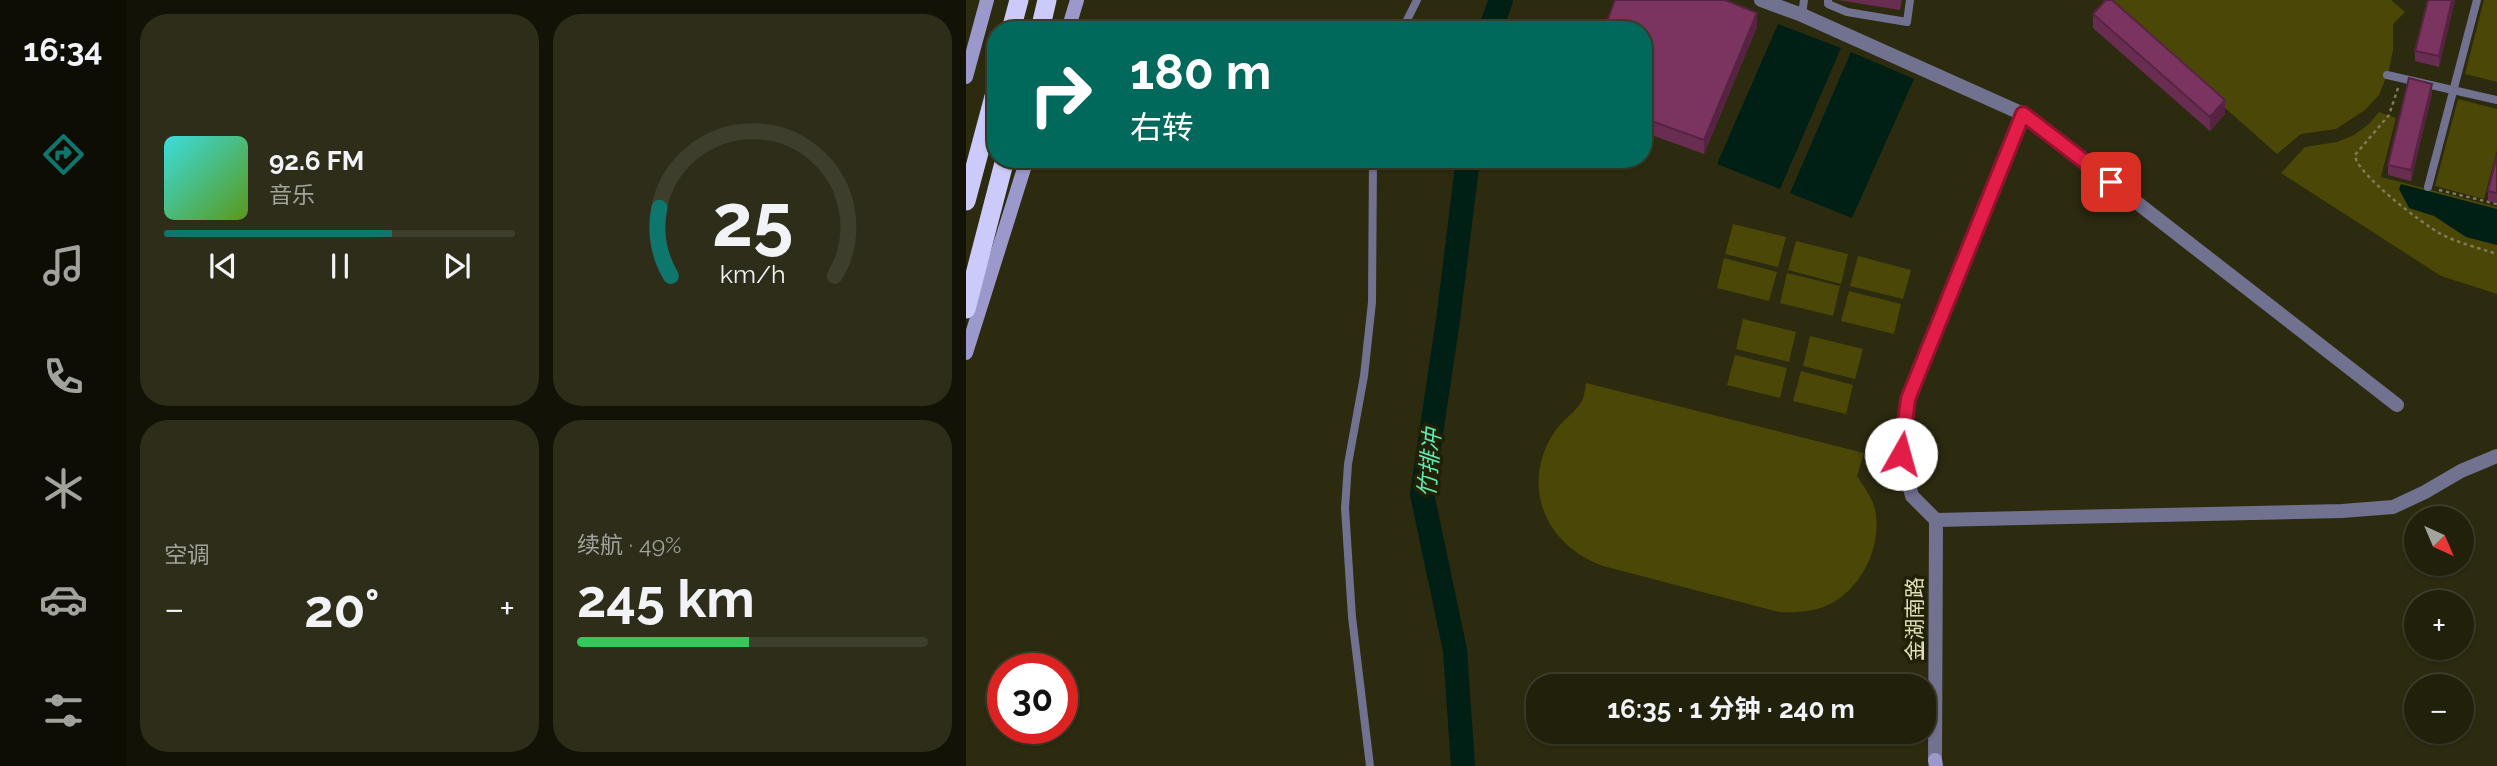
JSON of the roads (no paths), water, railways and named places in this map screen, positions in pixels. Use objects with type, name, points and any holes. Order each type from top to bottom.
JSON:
[{"type":"highway","points":[[1013,21],[1019,0]]},
{"type":"highway","points":[[1042,21],[1047,0]]},
{"type":"highway","points":[[966,201],[987,123]]},
{"type":"highway","points":[[966,309],[1003,168]]},
{"type":"main road","points":[[966,77],[987,0]]},
{"type":"main road","points":[[1071,21],[1077,0]]},
{"type":"main road","points":[[966,353],[1024,168]]},
{"type":"street","points":[[1761,0],[1802,15],[2023,114],[2398,405]]},
{"type":"street","points":[[2023,114],[1908,399],[1901,454],[1912,495],[1936,520],[2342,511],[2393,507],[2426,492],[2460,471],[2497,457]]},
{"type":"street","name":"金湖南路","points":[[1935,764],[1936,520]]},
{"type":"lane","points":[[1406,21],[1417,0]]},
{"type":"lane","points":[[1802,15],[1804,0]]},
{"type":"lane","points":[[1828,0],[1828,4],[1847,12],[1907,22],[1910,0]]},
{"type":"lane","points":[[2428,187],[2477,0]]},
{"type":"lane","points":[[2387,75],[2497,100]]},
{"type":"lane","points":[[1370,766],[1352,617],[1345,508],[1348,464],[1366,365],[1372,302],[1373,168]]},
{"type":"waterway","name":"竹排冲","points":[[1493,21],[1501,0]]},
{"type":"waterway","name":"竹排冲","points":[[1463,766],[1455,650],[1422,494],[1467,168]]}]
